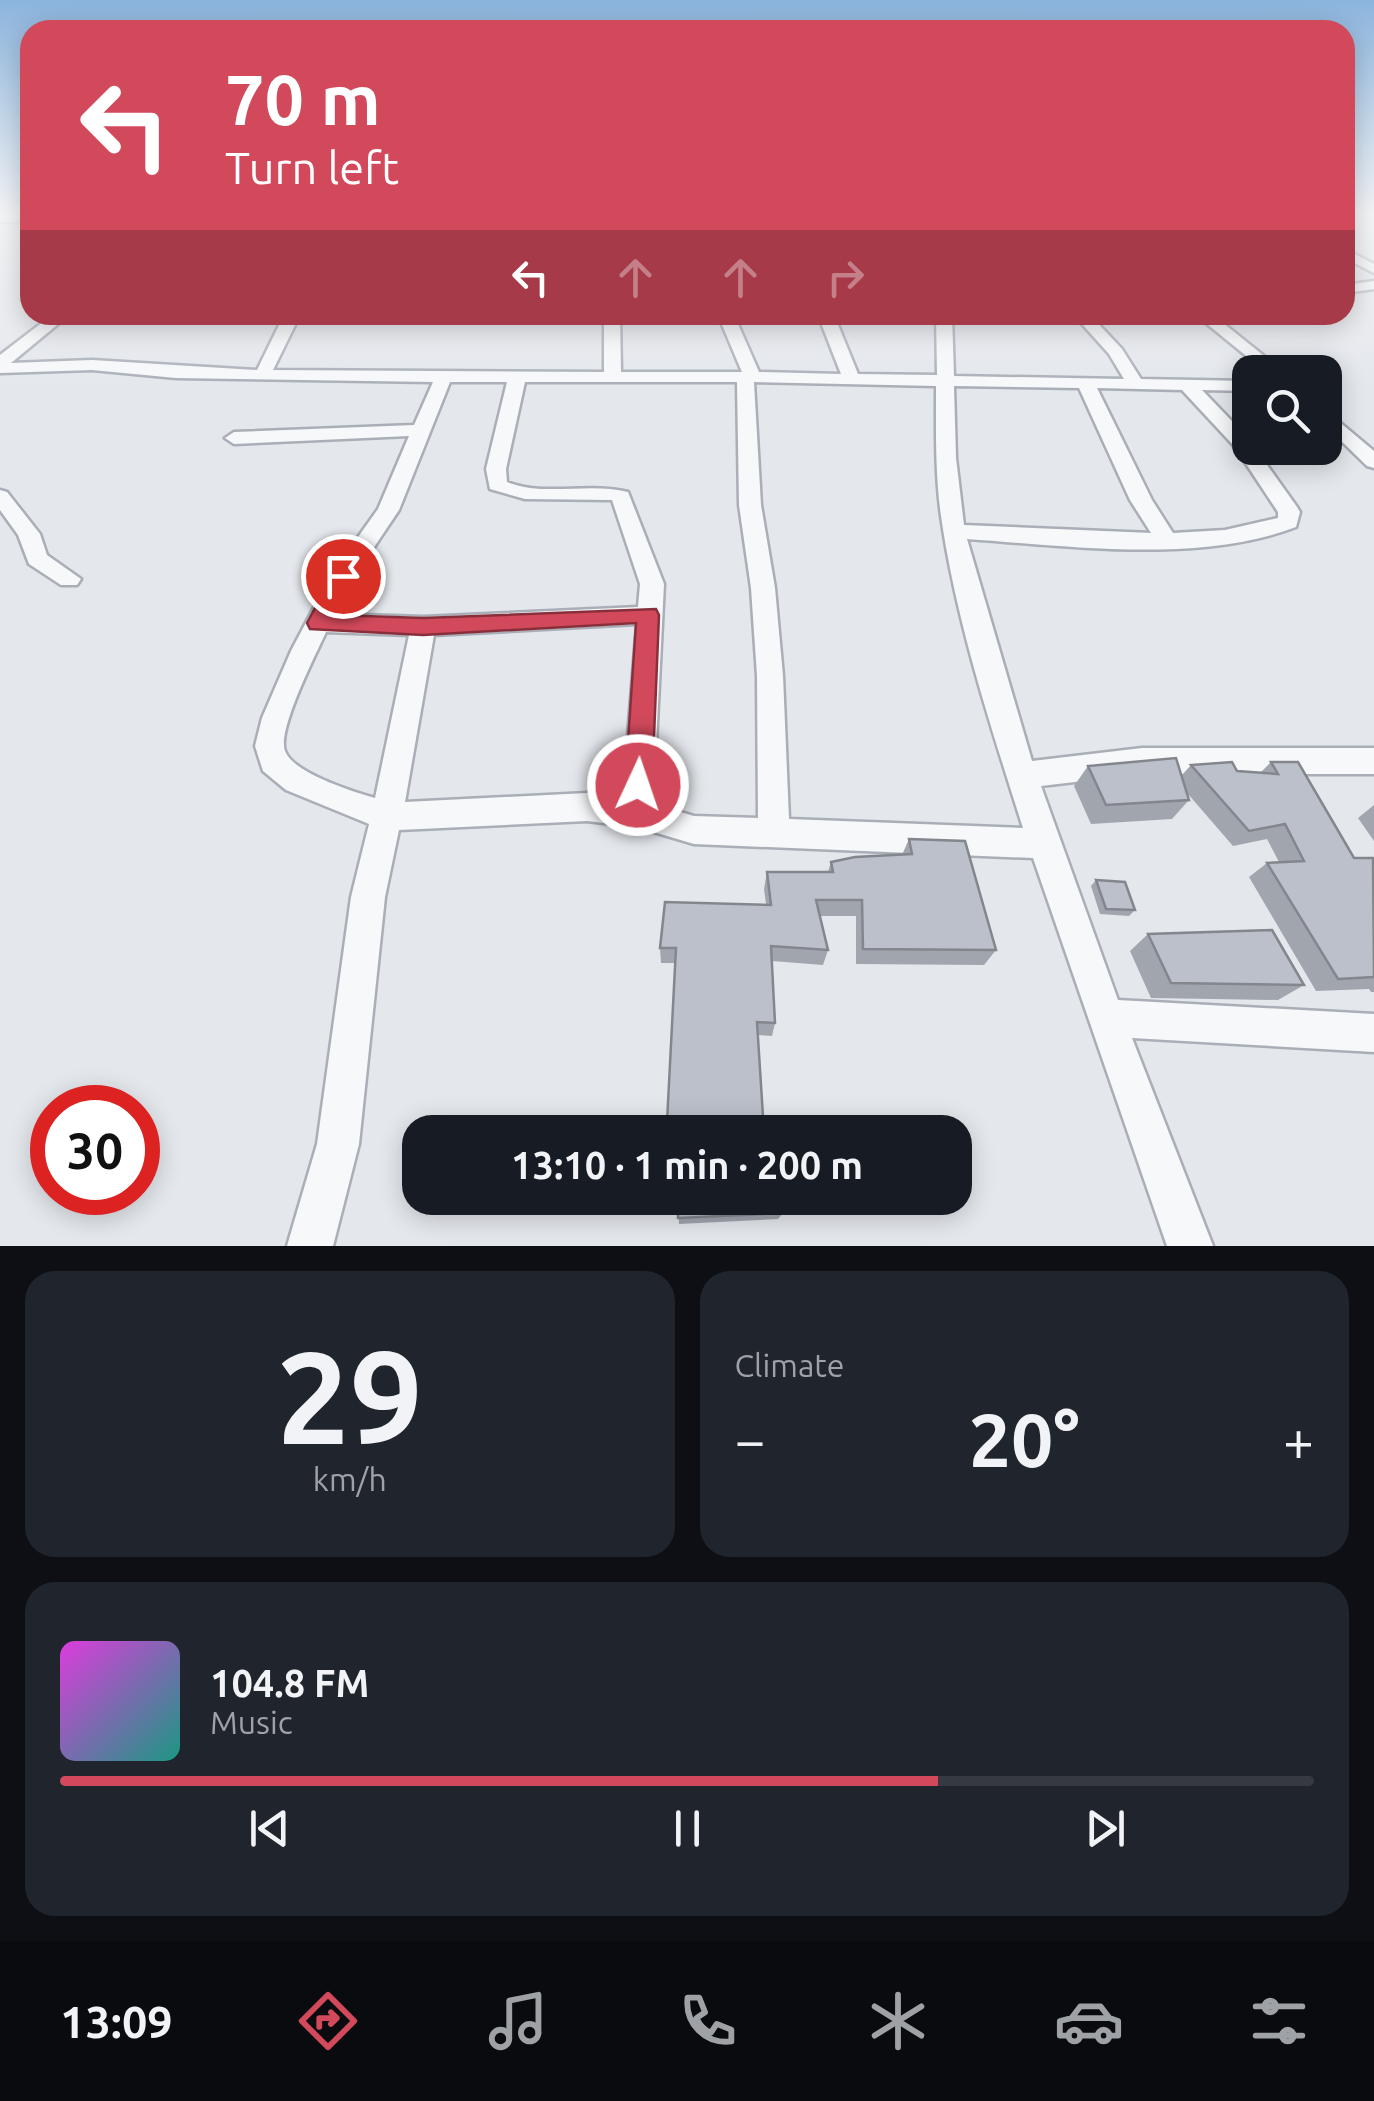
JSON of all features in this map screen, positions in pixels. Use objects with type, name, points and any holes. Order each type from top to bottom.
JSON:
[{"type":"street","points":[[0,365],[50,325]]},
{"type":"street","points":[[262,376],[287,325]]},
{"type":"street","points":[[612,325],[612,378]]},
{"type":"street","points":[[730,325],[749,377],[750,505],[763,588],[770,676],[774,834]]},
{"type":"street","points":[[830,325],[852,379]]},
{"type":"street","points":[[946,325],[945,382],[954,530],[1022,776],[1190,1246]]},
{"type":"street","points":[[1091,325],[1116,352],[1137,386]]},
{"type":"street","points":[[1217,325],[1255,355]]},
{"type":"street","points":[[0,365],[92,365],[262,376],[749,377],[1232,387]]},
{"type":"street","points":[[444,376],[388,510],[343,576],[276,718],[270,746],[273,762],[297,781],[348,804],[387,815],[426,817],[587,808],[637,813],[694,830],[1046,844]]},
{"type":"street","points":[[517,378],[496,470],[497,486],[521,492],[604,490],[621,496],[652,584],[637,813]]},
{"type":"street","points":[[1086,384],[1141,500],[1165,538]]},
{"type":"street","points":[[954,530],[1086,539],[1165,538],[1251,535],[1275,530],[1288,522],[1289,512],[1242,442],[1190,388]]},
{"type":"street","points":[[234,438],[419,430]]},
{"type":"street","points":[[1342,431],[1374,462]]},
{"type":"street","points":[[0,496],[29,534],[37,559],[69,579]]},
{"type":"street","points":[[318,623],[423,626],[648,615]]},
{"type":"street","points":[[310,1246],[338,1144],[368,897],[423,626]]},
{"type":"street","points":[[1022,776],[1142,762],[1374,761]]},
{"type":"street","points":[[1107,1018],[1374,1033]]},
{"type":"building","points":[[1176,758],[1189,800],[1106,805],[1088,766]]},
{"type":"building","points":[[1232,762],[1237,771],[1278,774],[1271,762],[1298,762],[1354,858],[1373,858],[1374,977],[1338,979],[1267,863],[1304,861],[1285,824],[1249,831],[1191,765]]},
{"type":"building","points":[[909,839],[965,841],[996,950],[863,949],[862,900],[816,900],[828,950],[771,946],[775,1023],[757,1022],[763,1115],[667,1115],[676,948],[660,948],[665,902],[771,905],[767,872],[833,872],[831,862],[912,854]]},
{"type":"building","points":[[1096,880],[1125,882],[1135,910],[1106,909]]},
{"type":"building","points":[[1272,930],[1304,985],[1171,983],[1148,934]]},
{"type":"building","points":[[678,1215],[741,1215],[678,1218]]},
{"type":"route","points":[[343,576],[318,623],[423,626],[648,615],[638,785]]}]
